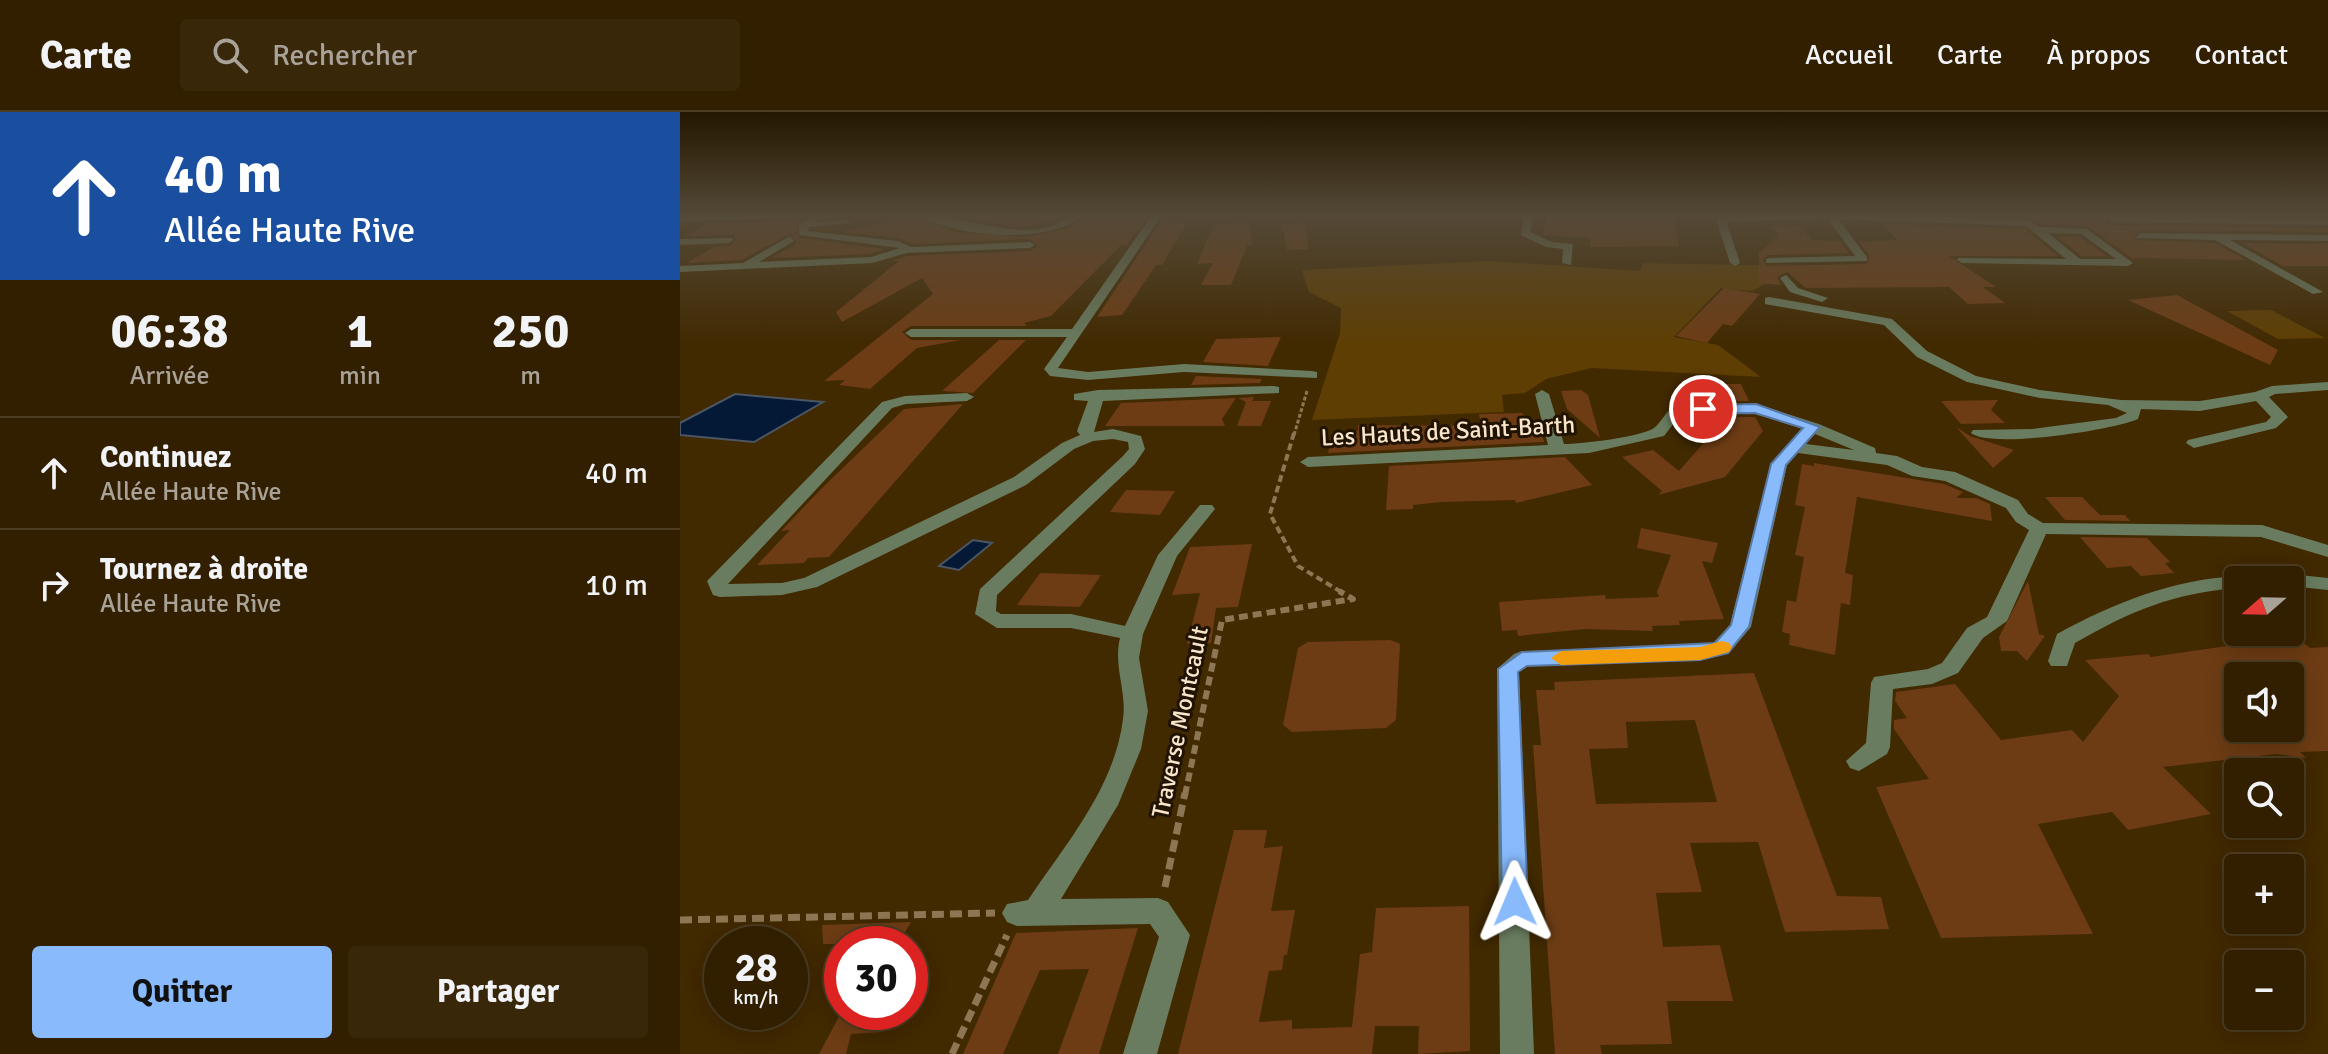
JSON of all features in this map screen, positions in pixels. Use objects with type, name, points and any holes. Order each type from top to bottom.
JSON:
[{"type":"street","points":[[745,266],[757,259]]},
{"type":"street","points":[[680,269],[876,259]]},
{"type":"street","points":[[1127,259],[1051,369],[1055,373],[1088,376],[1184,368],[1312,375]]},
{"type":"street","points":[[1567,259],[1567,263]]},
{"type":"street","points":[[1734,259],[1735,263]]},
{"type":"street","points":[[1770,261],[1863,259]]},
{"type":"street","points":[[2073,259],[2077,262]]},
{"type":"street","points":[[1962,260],[2128,263],[2122,259]]},
{"type":"street","points":[[2256,259],[2317,292]]},
{"type":"street","points":[[1786,278],[1794,290],[1804,295],[1864,306],[1888,322],[1922,354],[1972,379],[2040,394],[2123,404],[2200,406],[2259,396],[2272,390],[2328,386]]},
{"type":"street","points":[[1769,301],[1888,322]]},
{"type":"street","points":[[911,333],[1076,333]]},
{"type":"street","points":[[1079,397],[1274,390]]},
{"type":"street","points":[[1090,437],[1085,431],[1098,394]]},
{"type":"street","points":[[1542,394],[1557,450]]},
{"type":"street","points":[[2194,443],[2271,425],[2280,417],[2259,396]]},
{"type":"street","points":[[967,397],[905,400],[887,405],[717,581],[720,591],[782,589],[810,583],[1020,481],[1068,446],[1090,437],[1113,434],[1135,439],[1137,449],[987,593],[985,614],[997,621],[1071,621],[1132,634]]},
{"type":"street","points":[[1979,433],[2032,434],[2120,422],[2133,416],[2135,411],[2123,404]]},
{"type":"street","name":"Les Hauts de Saint-Barth","points":[[1308,462],[1589,448],[1658,433],[1677,410],[1756,409],[1813,427],[1891,460]]},
{"type":"street","points":[[1517,1054],[1512,720],[1508,669],[1522,659],[1700,653],[1721,648],[1740,627],[1779,464],[1813,427]]},
{"type":"street","points":[[1795,448],[1891,460],[1918,472],[1949,476],[2012,504],[2031,523],[2262,531],[2328,551]]},
{"type":"street","points":[[1026,913],[1123,774],[1138,701],[1127,675],[1125,654],[1168,555],[1206,509]]},
{"type":"street","points":[[1859,761],[1878,747],[1882,683],[1932,676],[1950,668],[1975,633],[1996,621],[2031,523]]},
{"type":"street","points":[[2304,581],[2328,584]]},
{"type":"street","points":[[2059,661],[2065,639],[2132,602],[2195,584],[2224,583]]},
{"type":"street","points":[[1026,913],[1158,911],[1175,935],[1140,1054]]},
{"type":"path","name":"Traverse Montcault","points":[[1158,911],[1222,620],[1353,599],[1298,566],[1270,514],[1312,375]]},
{"type":"path","points":[[680,920],[1026,913],[952,1054]]},
{"type":"shaded area","points":[[1490,261],[1640,271],[1643,263],[1797,266],[1752,291],[1721,288],[1674,337],[1718,345],[1761,377],[1592,368],[1546,379],[1525,393],[1502,395],[1504,412],[1312,420],[1340,333],[1341,308],[1309,292],[1302,270]]},
{"type":"shaded area","points":[[2271,310],[2325,338],[2278,339],[2227,311]]},
{"type":"water","points":[[735,394],[823,402],[754,442],[680,435],[680,423]]},
{"type":"water","points":[[973,540],[992,543],[959,570],[939,566]]},
{"type":"building","points":[[693,259],[744,259],[742,260],[686,263]]},
{"type":"building","points":[[1107,259],[1051,316],[1024,323],[1027,326],[911,326],[902,332],[911,340],[961,340],[917,348],[870,389],[839,385],[845,380],[824,381],[933,294],[922,278],[842,322],[836,312],[899,261],[891,261]]},
{"type":"building","points":[[1136,259],[1166,259],[1162,265],[1156,265],[1122,315],[1097,317]]},
{"type":"building","points":[[1199,259],[1242,259],[1231,285],[1201,285],[1213,263],[1197,264]]},
{"type":"building","points":[[1759,259],[1763,259],[1766,266],[1867,264],[1868,259],[1953,259],[1996,287],[1983,287],[2005,303],[1968,304],[1949,287],[1806,288],[1787,272],[1777,277],[1781,285],[1758,283]]},
{"type":"building","points":[[2270,259],[2328,259],[2328,266],[2283,266]]},
{"type":"building","points":[[1724,288],[1760,294],[1732,326],[1723,324],[1707,343],[1676,336]]},
{"type":"building","points":[[2177,295],[2278,350],[2270,365],[2128,300]]},
{"type":"building","points":[[1281,337],[1268,366],[1203,362],[1216,339]]},
{"type":"building","points":[[999,340],[1026,340],[973,393],[942,391]]},
{"type":"building","points":[[1196,376],[1262,379],[1260,383],[1191,385]]},
{"type":"building","points":[[1685,384],[1741,384],[1749,401],[1692,402]]},
{"type":"building","points":[[1581,390],[1588,395],[1600,438],[1567,409],[1561,391]]},
{"type":"building","points":[[1254,397],[1252,401],[1271,401],[1261,426],[1237,426],[1246,402],[1238,398]]},
{"type":"building","points":[[1236,398],[1222,419],[1225,426],[1105,426],[1121,403]]},
{"type":"building","points":[[1998,400],[1991,410],[2005,423],[1961,424],[1941,401]]},
{"type":"building","points":[[963,404],[829,557],[808,558],[804,563],[757,565],[790,530],[781,531],[904,409]]},
{"type":"building","points":[[1522,413],[1542,434],[1544,442],[1328,453],[1332,432],[1358,431],[1358,425],[1481,426],[1479,414]]},
{"type":"building","points":[[1697,417],[1755,417],[1763,431],[1725,477],[1658,495],[1662,491],[1622,457],[1653,450],[1679,471],[1717,428],[1699,424]]},
{"type":"building","points":[[1956,427],[1970,436],[2014,450],[1993,468]]},
{"type":"building","points":[[1565,457],[1592,485],[1516,503],[1515,500],[1442,502],[1413,505],[1413,509],[1386,510],[1389,466]]},
{"type":"building","points":[[1814,463],[1944,484],[1963,492],[1956,498],[1976,498],[1990,504],[1992,521],[1857,497],[1845,573],[1853,575],[1850,605],[1841,603],[1835,655],[1789,645],[1790,634],[1782,632],[1787,600],[1796,602],[1804,557],[1795,555],[1805,507],[1795,505],[1802,464],[1814,466]]},
{"type":"building","points":[[1126,490],[1175,491],[1160,515],[1110,512]]},
{"type":"building","points":[[2045,497],[2082,497],[2100,515],[2125,515],[2130,521],[2065,520]]},
{"type":"building","points":[[1641,528],[1718,543],[1712,563],[1702,561],[1724,619],[1679,621],[1680,625],[1652,626],[1653,631],[1585,629],[1518,636],[1517,630],[1502,631],[1499,602],[1605,595],[1606,599],[1659,597],[1657,592],[1671,555],[1637,548]]},
{"type":"building","points":[[2080,537],[2147,538],[2170,562],[2165,563],[2174,573],[2141,576],[2131,566],[2107,568]]},
{"type":"building","points":[[1252,544],[1238,607],[1216,608],[1211,643],[1187,644],[1200,593],[1172,595],[1190,547]]},
{"type":"building","points":[[1040,573],[1101,575],[1080,607],[1017,605]]},
{"type":"building","points":[[2028,581],[2039,634],[2045,636],[2027,661],[2017,651],[2001,651],[1999,637]]},
{"type":"building","points":[[1390,640],[1400,644],[1396,720],[1386,728],[1292,732],[1283,725],[1298,648],[1308,642]]},
{"type":"building","points":[[2305,644],[2310,648],[2328,647],[2328,751],[2300,752],[2306,758],[2276,754],[2163,767],[2211,814],[2128,830],[2112,812],[2038,824],[2093,934],[1941,938],[1876,787],[1929,779],[1894,729],[1894,720],[1907,718],[1895,701],[1896,692],[1955,684],[2001,740],[2072,730],[2083,742],[2119,696],[2085,660],[2148,654],[2151,657],[2227,646]]},
{"type":"building","points":[[1754,673],[1837,896],[1881,897],[1889,929],[1785,932],[1758,842],[1690,843],[1702,892],[1656,893],[1663,947],[1720,945],[1733,1001],[1667,1001],[1672,1044],[1600,1045],[1602,1054],[1555,1054],[1533,745],[1541,745],[1536,690],[1555,690],[1554,682]],"holes":[[[1695,720],[1717,802],[1596,804],[1589,749],[1628,748],[1626,722]]]},
{"type":"building","points":[[1234,830],[1267,830],[1264,848],[1283,846],[1271,911],[1295,910],[1287,955],[1284,955],[1282,970],[1269,971],[1259,1022],[1292,1020],[1292,1029],[1352,1027],[1360,954],[1372,952],[1376,908],[1469,906],[1470,1051],[1418,1054],[1419,1026],[1375,1026],[1372,1054],[1178,1054]]},
{"type":"building","points":[[911,922],[909,926],[824,926],[824,944],[822,925]]},
{"type":"building","points":[[1138,928],[1099,1054],[1058,1054],[1089,969],[1040,970],[1003,1054],[963,1054],[1016,933]]},
{"type":"building","points":[[832,1030],[882,1030],[851,1034],[846,1054],[819,1054]]},
{"type":"slow traffic","points":[[1561,658],[1700,653],[1722,647]]},
{"type":"route","points":[[1515,902],[1512,720],[1508,669],[1522,659],[1700,653],[1721,648],[1740,627],[1779,464],[1813,427],[1756,409],[1703,409]]}]
